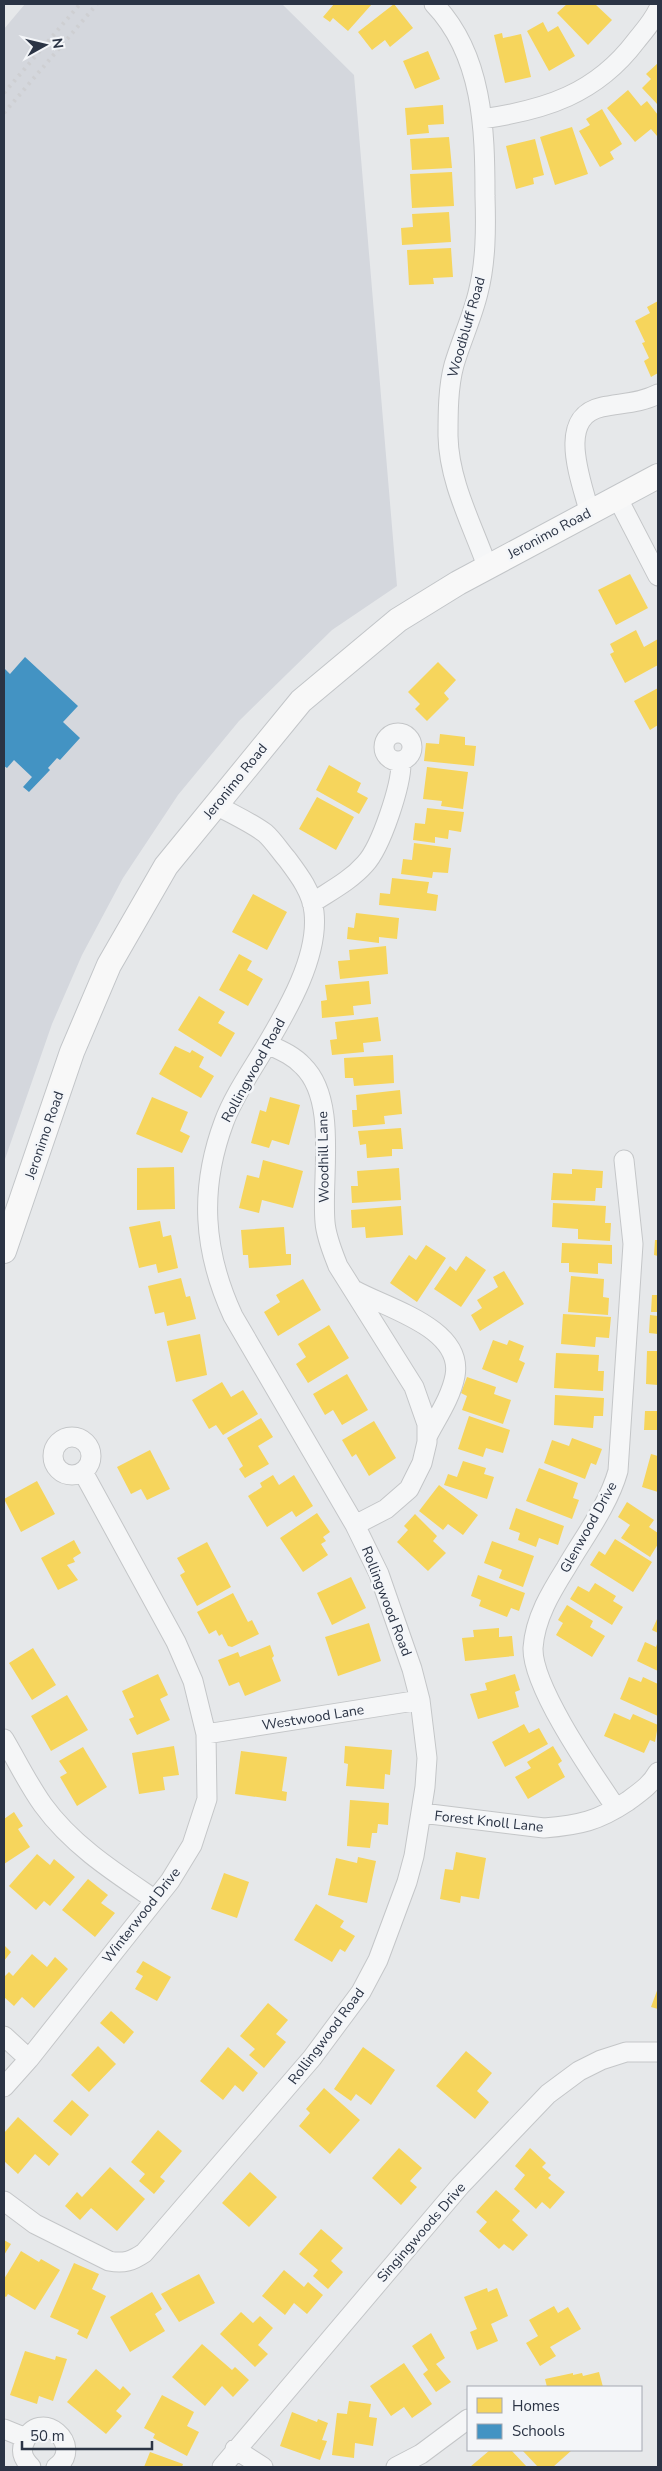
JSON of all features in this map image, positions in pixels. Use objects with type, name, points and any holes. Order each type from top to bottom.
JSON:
[{"type":"main road","name":"Jeronimo Road","points":[[4,1251],[72,1052],[109,964],[166,866],[301,701],[398,620],[487,566],[658,476]]},
{"type":"street","name":"Woodbluff Road","points":[[434,4],[449,22],[464,49],[477,90],[482,119],[486,199],[484,262],[478,293],[454,365],[450,383],[448,436],[450,466],[487,566]]},
{"type":"street","points":[[482,119],[531,110],[566,98],[587,87],[606,74],[624,57],[658,10]]},
{"type":"street","points":[[589,511],[574,450],[574,437],[577,428],[589,413],[600,408],[636,401],[658,394]]},
{"type":"street","points":[[617,497],[658,576]]},
{"type":"street","points":[[312,903],[349,879],[366,863],[374,850],[398,790],[401,778],[401,761]]},
{"type":"street","name":"Rollingwood Road","points":[[4,2201],[35,2224],[109,2262],[122,2264],[134,2260],[144,2253],[312,2058],[361,1992],[382,1952],[407,1882],[422,1813],[427,1758],[420,1700],[390,1605],[368,1549],[355,1525],[233,1316],[222,1288],[208,1235],[208,1187],[217,1141],[233,1100],[267,1044],[304,972],[313,936],[314,922],[312,903],[304,883],[266,834],[216,805]]},
{"type":"street","name":"Woodhill Lane","points":[[267,1044],[290,1055],[304,1066],[316,1084],[323,1106],[325,1224],[338,1266],[414,1387],[423,1409],[428,1435]]},
{"type":"street","name":"Glenwood Drive","points":[[616,1808],[583,1760],[552,1704],[534,1663],[534,1648],[543,1607],[608,1497],[618,1471],[633,1244],[624,1160]]},
{"type":"street","name":"Woodhill Lane","points":[[352,1289],[439,1334],[453,1352],[456,1365],[452,1388],[428,1435],[422,1463],[409,1489],[386,1509],[355,1525]]},
{"type":"street","name":"Winterwood Drive","points":[[4,2087],[29,2059],[170,1881],[192,1845],[207,1798],[206,1734],[199,1697],[185,1661],[83,1472]]},
{"type":"street","name":"Westwood Lane","points":[[206,1734],[420,1700]]},
{"type":"street","points":[[4,1739],[43,1805],[68,1834],[96,1859],[154,1899]]},
{"type":"street","name":"Forest Knoll Lane","points":[[422,1813],[544,1828],[584,1822],[600,1818],[644,1790],[658,1772]]},
{"type":"street","points":[[4,2036],[29,2059]]},
{"type":"street","name":"Singingwoods Drive","points":[[222,2467],[460,2186],[548,2094],[580,2071],[601,2060],[626,2052],[658,2052]]},
{"type":"street","points":[[396,2467],[421,2454],[467,2420]]},
{"type":"street","points":[[31,2467],[23,2456],[22,2448],[32,2430],[46,2427],[59,2433],[65,2445],[64,2459],[56,2467]]},
{"type":"street","points":[[4,2429],[26,2438]]},
{"type":"street","points":[[235,2450],[263,2467]]},
{"type":"shaded area","points":[[25,4],[282,4],[354,75],[397,586],[332,630],[239,721],[178,795],[123,878],[82,955],[52,1024],[4,1162],[4,29]]},
{"type":"building: Homes","points":[[334,4],[372,4],[348,31],[333,18],[330,22],[323,17]]},
{"type":"building: Homes","points":[[394,4],[413,28],[390,47],[385,40],[372,50],[358,32]]},
{"type":"building: Homes","points":[[567,4],[595,4],[612,20],[588,45],[557,13]]},
{"type":"building: Homes","points":[[543,22],[548,32],[558,26],[575,56],[549,71],[527,31]]},
{"type":"building: Homes","points":[[502,33],[503,38],[521,34],[531,77],[505,83],[494,35]]},
{"type":"building: Homes","points":[[428,51],[440,79],[415,89],[403,61]]},
{"type":"building: Homes","points":[[658,63],[658,105],[642,88],[651,79],[646,74]]},
{"type":"building: Homes","points":[[628,90],[641,106],[647,101],[658,115],[657,136],[651,129],[635,142],[607,108]]},
{"type":"building: Homes","points":[[443,105],[444,124],[428,125],[429,133],[407,135],[405,108]]},
{"type":"building: Homes","points":[[602,109],[622,144],[610,152],[614,159],[600,167],[579,131],[590,125],[586,119]]},
{"type":"building: Homes","points":[[572,127],[588,174],[555,185],[540,137]]},
{"type":"building: Homes","points":[[449,137],[452,168],[412,170],[410,139]]},
{"type":"building: Homes","points":[[535,139],[544,175],[533,178],[534,184],[516,189],[506,146]]},
{"type":"building: Homes","points":[[452,172],[454,206],[412,208],[410,174]]},
{"type":"building: Homes","points":[[449,212],[451,242],[402,245],[401,228],[413,227],[412,214]]},
{"type":"building: Homes","points":[[451,248],[453,277],[433,278],[434,284],[409,285],[407,250]]},
{"type":"building: Homes","points":[[658,301],[658,373],[651,377],[644,361],[649,358],[642,343],[645,342],[635,321],[650,313],[647,307]]},
{"type":"building: Homes","points":[[630,574],[648,608],[616,625],[598,590]]},
{"type":"building: Homes","points":[[636,630],[644,647],[658,639],[658,665],[625,683],[610,654],[614,652],[610,644]]},
{"type":"building: Homes","points":[[438,662],[456,680],[444,693],[449,699],[427,721],[415,709],[420,704],[408,692]]},
{"type":"building: Homes","points":[[658,688],[658,725],[650,730],[634,701]]},
{"type":"building: Homes","points":[[440,734],[465,737],[465,745],[476,746],[474,766],[424,761],[426,743],[439,744]]},
{"type":"building: Homes","points":[[329,765],[361,783],[357,792],[368,798],[359,814],[316,790]]},
{"type":"building: Homes","points":[[427,767],[468,772],[463,809],[441,806],[442,801],[423,799]]},
{"type":"building: Homes","points":[[317,797],[354,817],[336,850],[299,829]]},
{"type":"building: Homes","points":[[427,808],[464,812],[461,832],[449,830],[448,839],[435,837],[435,843],[413,840],[415,823],[425,824]]},
{"type":"building: Homes","points":[[414,843],[451,848],[448,873],[433,872],[432,878],[401,874],[403,859],[412,860]]},
{"type":"building: Homes","points":[[392,878],[429,882],[427,893],[438,895],[436,911],[379,905],[380,893],[390,894]]},
{"type":"building: Homes","points":[[253,894],[287,912],[267,950],[232,932]]},
{"type":"building: Homes","points":[[356,913],[399,918],[397,939],[379,937],[379,943],[347,939],[348,927],[354,928]]},
{"type":"building: Homes","points":[[386,946],[388,974],[340,979],[338,961],[350,960],[349,950]]},
{"type":"building: Homes","points":[[239,954],[252,961],[247,970],[263,979],[248,1006],[219,990]]},
{"type":"building: Homes","points":[[369,981],[371,1004],[353,1006],[354,1015],[322,1018],[321,1001],[327,1000],[325,985]]},
{"type":"building: Homes","points":[[199,996],[225,1012],[218,1023],[235,1033],[221,1057],[178,1030]]},
{"type":"building: Homes","points":[[378,1017],[381,1041],[363,1043],[364,1052],[332,1055],[330,1040],[337,1039],[335,1022]]},
{"type":"building: Homes","points":[[175,1046],[190,1053],[192,1050],[204,1057],[199,1067],[214,1076],[201,1098],[159,1074]]},
{"type":"building: Homes","points":[[393,1055],[394,1083],[354,1086],[353,1078],[345,1078],[344,1058]]},
{"type":"building: Homes","points":[[400,1090],[402,1114],[384,1116],[385,1124],[353,1127],[352,1110],[357,1110],[356,1095]]},
{"type":"building: Homes","points":[[152,1097],[188,1112],[180,1131],[190,1136],[182,1153],[136,1134]]},
{"type":"building: Homes","points":[[270,1097],[300,1105],[289,1145],[272,1140],[269,1148],[251,1143],[260,1110],[266,1112]]},
{"type":"building: Homes","points":[[401,1128],[403,1149],[392,1149],[392,1156],[367,1158],[366,1144],[360,1145],[358,1131]]},
{"type":"building: Homes","points":[[263,1160],[303,1171],[293,1208],[262,1200],[259,1213],[239,1208],[247,1175],[259,1178]]},
{"type":"building: Homes","points":[[174,1167],[175,1209],[137,1210],[137,1168]]},
{"type":"building: Homes","points":[[399,1168],[401,1200],[352,1203],[351,1186],[358,1186],[357,1171]]},
{"type":"building: Homes","points":[[572,1169],[603,1171],[602,1188],[596,1188],[595,1201],[551,1200],[553,1173],[572,1174]]},
{"type":"building: Homes","points":[[553,1203],[606,1206],[605,1223],[611,1223],[610,1241],[578,1239],[578,1229],[552,1227]]},
{"type":"building: Homes","points":[[401,1206],[403,1235],[366,1238],[365,1227],[352,1228],[351,1210]]},
{"type":"building: Homes","points":[[160,1221],[163,1237],[171,1235],[178,1268],[158,1273],[156,1264],[139,1268],[129,1227]]},
{"type":"building: Homes","points":[[284,1227],[286,1254],[291,1254],[291,1265],[249,1268],[248,1255],[243,1255],[241,1230]]},
{"type":"building: Homes","points":[[655,1240],[658,1240],[658,1256],[654,1255]]},
{"type":"building: Homes","points":[[562,1243],[612,1245],[612,1264],[598,1263],[598,1274],[569,1272],[569,1263],[561,1263]]},
{"type":"building: Homes","points":[[426,1245],[446,1258],[417,1302],[390,1283],[409,1255],[416,1260]]},
{"type":"building: Homes","points":[[466,1256],[486,1270],[461,1307],[434,1289],[450,1266],[456,1271]]},
{"type":"building: Homes","points":[[504,1271],[524,1304],[480,1331],[471,1315],[482,1308],[477,1300],[498,1287],[493,1277]]},
{"type":"building: Homes","points":[[571,1276],[604,1279],[603,1297],[609,1298],[608,1315],[568,1312]]},
{"type":"building: Homes","points":[[181,1278],[186,1297],[190,1296],[196,1319],[167,1326],[164,1312],[155,1314],[148,1286]]},
{"type":"building: Homes","points":[[303,1279],[321,1310],[278,1336],[264,1312],[280,1302],[276,1295]]},
{"type":"building: Homes","points":[[652,1295],[658,1295],[658,1312],[651,1312]]},
{"type":"building: Homes","points":[[563,1314],[611,1317],[609,1338],[596,1337],[595,1347],[561,1344]]},
{"type":"building: Homes","points":[[650,1315],[658,1316],[658,1334],[649,1333]]},
{"type":"building: Homes","points":[[329,1325],[349,1358],[308,1383],[296,1364],[306,1357],[298,1344]]},
{"type":"building: Homes","points":[[200,1334],[207,1375],[176,1382],[167,1341]]},
{"type":"building: Homes","points":[[493,1340],[507,1345],[509,1340],[524,1346],[519,1360],[525,1363],[517,1383],[482,1369]]},
{"type":"building: Homes","points":[[647,1351],[658,1351],[658,1385],[646,1384]]},
{"type":"building: Homes","points":[[556,1353],[599,1355],[598,1371],[604,1371],[603,1391],[554,1388]]},
{"type":"building: Homes","points":[[347,1374],[368,1410],[342,1425],[333,1410],[325,1415],[313,1394]]},
{"type":"building: Homes","points":[[467,1377],[496,1387],[494,1394],[511,1400],[503,1424],[462,1410],[467,1396],[461,1393]]},
{"type":"building: Homes","points":[[222,1382],[231,1397],[243,1390],[258,1414],[223,1435],[216,1425],[209,1429],[192,1400]]},
{"type":"building: Homes","points":[[555,1395],[604,1398],[603,1416],[594,1416],[593,1428],[554,1425]]},
{"type":"building: Homes","points":[[645,1411],[658,1411],[658,1430],[644,1430]]},
{"type":"building: Homes","points":[[469,1416],[510,1430],[503,1453],[486,1448],[483,1457],[458,1449]]},
{"type":"building: Homes","points":[[261,1418],[273,1437],[258,1446],[269,1464],[245,1478],[239,1469],[243,1466],[227,1438]]},
{"type":"building: Homes","points":[[374,1421],[396,1458],[369,1476],[356,1454],[352,1457],[342,1440]]},
{"type":"building: Homes","points":[[572,1438],[602,1449],[596,1465],[591,1463],[585,1479],[544,1463],[552,1440],[569,1446]]},
{"type":"building: Homes","points":[[150,1450],[170,1489],[147,1500],[141,1489],[131,1494],[117,1467]]},
{"type":"building: Homes","points":[[651,1454],[658,1456],[658,1492],[642,1487]]},
{"type":"building: Homes","points":[[463,1461],[486,1468],[484,1474],[494,1477],[487,1499],[444,1485],[448,1474],[457,1477]]},
{"type":"building: Homes","points":[[539,1468],[578,1483],[573,1498],[579,1500],[572,1519],[526,1501]]},
{"type":"building: Homes","points":[[273,1475],[279,1485],[294,1475],[313,1506],[296,1517],[292,1511],[267,1527],[248,1496],[262,1487],[260,1483]]},
{"type":"building: Homes","points":[[37,1481],[55,1514],[21,1532],[4,1499]]},
{"type":"building: Homes","points":[[439,1485],[478,1515],[463,1535],[448,1524],[443,1530],[419,1511]]},
{"type":"building: Homes","points":[[627,1502],[654,1520],[649,1527],[658,1533],[658,1544],[650,1557],[621,1538],[630,1525],[618,1517]]},
{"type":"building: Homes","points":[[516,1508],[564,1526],[558,1545],[539,1538],[536,1547],[518,1540],[520,1533],[509,1529]]},
{"type":"building: Homes","points":[[317,1513],[330,1532],[323,1537],[326,1541],[321,1544],[328,1555],[303,1572],[280,1538]]},
{"type":"building: Homes","points":[[415,1514],[437,1536],[433,1541],[446,1553],[428,1571],[397,1542],[408,1530],[404,1526]]},
{"type":"building: Homes","points":[[615,1539],[652,1562],[633,1592],[590,1565],[599,1551],[605,1555]]},
{"type":"building: Homes","points":[[74,1540],[81,1553],[73,1558],[75,1562],[67,1565],[78,1580],[58,1590],[41,1558]]},
{"type":"building: Homes","points":[[492,1541],[534,1556],[523,1587],[499,1578],[502,1570],[484,1563]]},
{"type":"building: Homes","points":[[207,1542],[231,1587],[197,1606],[180,1575],[185,1572],[177,1558]]},
{"type":"building: Homes","points":[[478,1575],[525,1593],[519,1611],[511,1608],[507,1617],[479,1606],[481,1600],[471,1596]]},
{"type":"building: Homes","points":[[351,1577],[366,1608],[332,1625],[317,1593]]},
{"type":"building: Homes","points":[[595,1583],[616,1596],[613,1601],[623,1607],[612,1625],[570,1599],[578,1586],[589,1592]]},
{"type":"building: Homes","points":[[233,1593],[248,1622],[252,1620],[259,1634],[232,1647],[228,1646],[222,1634],[219,1636],[216,1630],[209,1634],[197,1612]]},
{"type":"building: Homes","points":[[567,1605],[593,1621],[590,1627],[605,1636],[592,1657],[556,1635],[563,1623],[558,1620]]},
{"type":"building: Homes","points":[[658,1617],[658,1633],[652,1630]]},
{"type":"building: Homes","points":[[369,1623],[381,1661],[338,1676],[325,1637]]},
{"type":"building: Homes","points":[[499,1628],[499,1637],[512,1636],[514,1656],[465,1661],[462,1638],[474,1637],[473,1630]]},
{"type":"building: Homes","points":[[658,1641],[658,1671],[637,1661],[645,1642],[656,1647]]},
{"type":"building: Homes","points":[[270,1645],[274,1656],[272,1658],[281,1681],[245,1696],[239,1682],[229,1686],[218,1660],[238,1652],[240,1657]]},
{"type":"building: Homes","points":[[33,1648],[56,1685],[32,1700],[9,1663]]},
{"type":"building: Homes","points":[[158,1674],[168,1695],[160,1699],[170,1720],[137,1735],[129,1719],[134,1717],[122,1691]]},
{"type":"building: Homes","points":[[515,1674],[520,1690],[515,1692],[519,1707],[478,1719],[470,1694],[487,1690],[485,1683]]},
{"type":"building: Homes","points":[[629,1677],[641,1682],[643,1677],[658,1684],[658,1716],[620,1699]]},
{"type":"building: Homes","points":[[67,1695],[88,1730],[51,1751],[31,1716]]},
{"type":"building: Homes","points":[[614,1713],[630,1720],[633,1714],[658,1725],[655,1742],[650,1740],[644,1753],[604,1736]]},
{"type":"building: Homes","points":[[524,1724],[529,1733],[539,1728],[548,1744],[505,1767],[492,1742]]},
{"type":"building: Homes","points":[[174,1746],[179,1775],[163,1777],[165,1790],[139,1794],[132,1753]]},
{"type":"building: Homes","points":[[345,1746],[392,1750],[390,1775],[385,1774],[384,1789],[346,1786],[348,1764],[344,1763]]},
{"type":"building: Homes","points":[[553,1746],[562,1761],[558,1764],[565,1777],[528,1799],[515,1777],[531,1768],[527,1762]]},
{"type":"building: Homes","points":[[83,1747],[107,1787],[77,1806],[60,1777],[67,1773],[59,1761]]},
{"type":"building: Homes","points":[[241,1751],[287,1757],[282,1791],[287,1792],[286,1801],[235,1794]]},
{"type":"building: Homes","points":[[350,1800],[389,1803],[388,1825],[378,1824],[377,1833],[372,1833],[370,1848],[347,1846]]},
{"type":"building: Homes","points":[[14,1812],[23,1826],[18,1829],[30,1847],[4,1864],[4,1819]]},
{"type":"building: Homes","points":[[456,1852],[486,1858],[479,1899],[461,1896],[460,1903],[440,1899],[445,1869],[453,1870]]},
{"type":"building: Homes","points":[[37,1854],[50,1865],[54,1859],[75,1877],[50,1906],[44,1901],[36,1910],[9,1886]]},
{"type":"building: Homes","points":[[358,1857],[376,1861],[367,1903],[328,1895],[336,1858],[357,1863]]},
{"type":"building: Homes","points":[[224,1873],[249,1882],[237,1918],[211,1909]]},
{"type":"building: Homes","points":[[88,1879],[108,1895],[101,1903],[115,1913],[95,1937],[62,1910]]},
{"type":"building: Homes","points":[[316,1904],[344,1921],[340,1927],[355,1936],[345,1952],[340,1949],[332,1962],[294,1940]]},
{"type":"building: Homes","points":[[4,1945],[11,1952],[4,1961]]},
{"type":"building: Homes","points":[[32,1954],[47,1967],[55,1957],[68,1969],[34,2008],[22,1997],[14,2006],[4,1997],[4,1977],[9,1972],[13,1976]]},
{"type":"building: Homes","points":[[143,1961],[171,1977],[157,2001],[135,1989],[143,1976],[136,1972]]},
{"type":"building: Homes","points":[[658,1988],[658,2009],[651,2007]]},
{"type":"building: Homes","points":[[268,2003],[288,2020],[276,2034],[286,2042],[264,2068],[249,2055],[255,2049],[240,2036]]},
{"type":"building: Homes","points":[[111,2011],[134,2032],[124,2044],[100,2023]]},
{"type":"building: Homes","points":[[98,2046],[116,2064],[89,2092],[71,2075]]},
{"type":"building: Homes","points":[[228,2047],[258,2073],[243,2092],[235,2085],[223,2100],[200,2081]]},
{"type":"building: Homes","points":[[363,2047],[395,2070],[371,2105],[356,2094],[351,2101],[334,2089]]},
{"type":"building: Homes","points":[[466,2051],[492,2073],[477,2091],[489,2102],[475,2119],[436,2086]]},
{"type":"building: Homes","points":[[324,2088],[360,2120],[330,2154],[299,2126],[310,2113],[306,2109]]},
{"type":"building: Homes","points":[[72,2100],[89,2115],[71,2136],[53,2121]]},
{"type":"building: Homes","points":[[18,2117],[59,2154],[49,2166],[35,2154],[18,2174],[4,2161],[4,2133]]},
{"type":"building: Homes","points":[[158,2130],[182,2151],[160,2177],[165,2181],[154,2194],[139,2181],[145,2174],[131,2162]]},
{"type":"building: Homes","points":[[399,2148],[422,2168],[410,2181],[417,2187],[401,2205],[372,2178]]},
{"type":"building: Homes","points":[[530,2148],[546,2163],[542,2167],[551,2175],[548,2178],[565,2192],[550,2209],[542,2202],[536,2209],[514,2189],[525,2175],[515,2166]]},
{"type":"building: Homes","points":[[110,2167],[145,2199],[117,2231],[91,2208],[80,2220],[65,2206],[77,2192],[82,2197]]},
{"type":"building: Homes","points":[[250,2172],[277,2197],[249,2227],[222,2203]]},
{"type":"building: Homes","points":[[496,2190],[520,2211],[512,2220],[528,2235],[513,2251],[504,2244],[499,2249],[479,2231],[487,2222],[476,2212]]},
{"type":"building: Homes","points":[[321,2229],[343,2248],[331,2261],[343,2272],[328,2289],[313,2276],[318,2270],[299,2254]]},
{"type":"building: Homes","points":[[4,2240],[11,2244],[4,2255]]},
{"type":"building: Homes","points":[[21,2251],[39,2262],[41,2259],[60,2270],[35,2310],[8,2294],[6,2297],[4,2296],[4,2279]]},
{"type":"building: Homes","points":[[74,2263],[99,2274],[92,2289],[106,2296],[87,2339],[77,2334],[79,2330],[50,2317]]},
{"type":"building: Homes","points":[[284,2270],[304,2287],[308,2282],[323,2295],[307,2314],[294,2303],[285,2315],[262,2296]]},
{"type":"building: Homes","points":[[199,2274],[215,2303],[179,2322],[161,2294]]},
{"type":"building: Homes","points":[[487,2288],[488,2292],[497,2288],[508,2316],[491,2324],[498,2341],[477,2350],[470,2332],[477,2329],[464,2297]]},
{"type":"building: Homes","points":[[152,2292],[162,2309],[155,2314],[165,2331],[130,2352],[110,2317]]},
{"type":"building: Homes","points":[[554,2306],[558,2313],[568,2307],[581,2329],[550,2347],[556,2356],[540,2366],[526,2343],[538,2336],[529,2320]]},
{"type":"building: Homes","points":[[241,2312],[253,2323],[260,2316],[273,2328],[258,2345],[268,2354],[255,2367],[220,2334]]},
{"type":"building: Homes","points":[[431,2333],[445,2358],[436,2364],[451,2382],[436,2392],[423,2374],[428,2370],[412,2346]]},
{"type":"building: Homes","points":[[202,2344],[232,2370],[235,2367],[249,2380],[233,2397],[222,2386],[205,2406],[172,2377]]},
{"type":"building: Homes","points":[[25,2351],[55,2360],[56,2356],[67,2359],[53,2401],[39,2396],[37,2404],[10,2395]]},
{"type":"building: Homes","points":[[404,2363],[432,2404],[412,2418],[404,2407],[391,2416],[370,2386]]},
{"type":"building: Homes","points":[[96,2369],[120,2390],[123,2386],[131,2394],[116,2411],[122,2416],[106,2434],[67,2402]]},
{"type":"building: Homes","points":[[599,2372],[603,2386],[547,2386],[545,2379],[573,2373],[573,2375],[582,2373],[583,2376]]},
{"type":"building: Homes","points":[[162,2395],[194,2412],[187,2426],[199,2432],[187,2456],[153,2438],[155,2434],[144,2428]]},
{"type":"building: Homes","points":[[349,2401],[371,2404],[369,2417],[377,2418],[373,2446],[355,2443],[354,2458],[332,2455],[337,2413],[347,2414]]},
{"type":"building: Homes","points":[[292,2412],[317,2422],[318,2419],[328,2423],[322,2440],[327,2441],[320,2460],[280,2446]]},
{"type":"building: Homes","points":[[489,2451],[512,2451],[527,2467],[470,2467]]},
{"type":"building: Homes","points":[[523,2451],[571,2451],[553,2467],[538,2467]]},
{"type":"building: Homes","points":[[150,2452],[183,2464],[182,2467],[144,2467]]},
{"type":"building: Schools","points":[[25,657],[78,706],[63,722],[80,738],[60,760],[57,758],[48,768],[50,770],[29,792],[23,787],[32,777],[14,760],[7,768],[4,766],[4,668],[10,674]]},
{"type":"railway","points":[[4,93],[80,4]]},
{"type":"railway","points":[[4,113],[97,4]]}]
